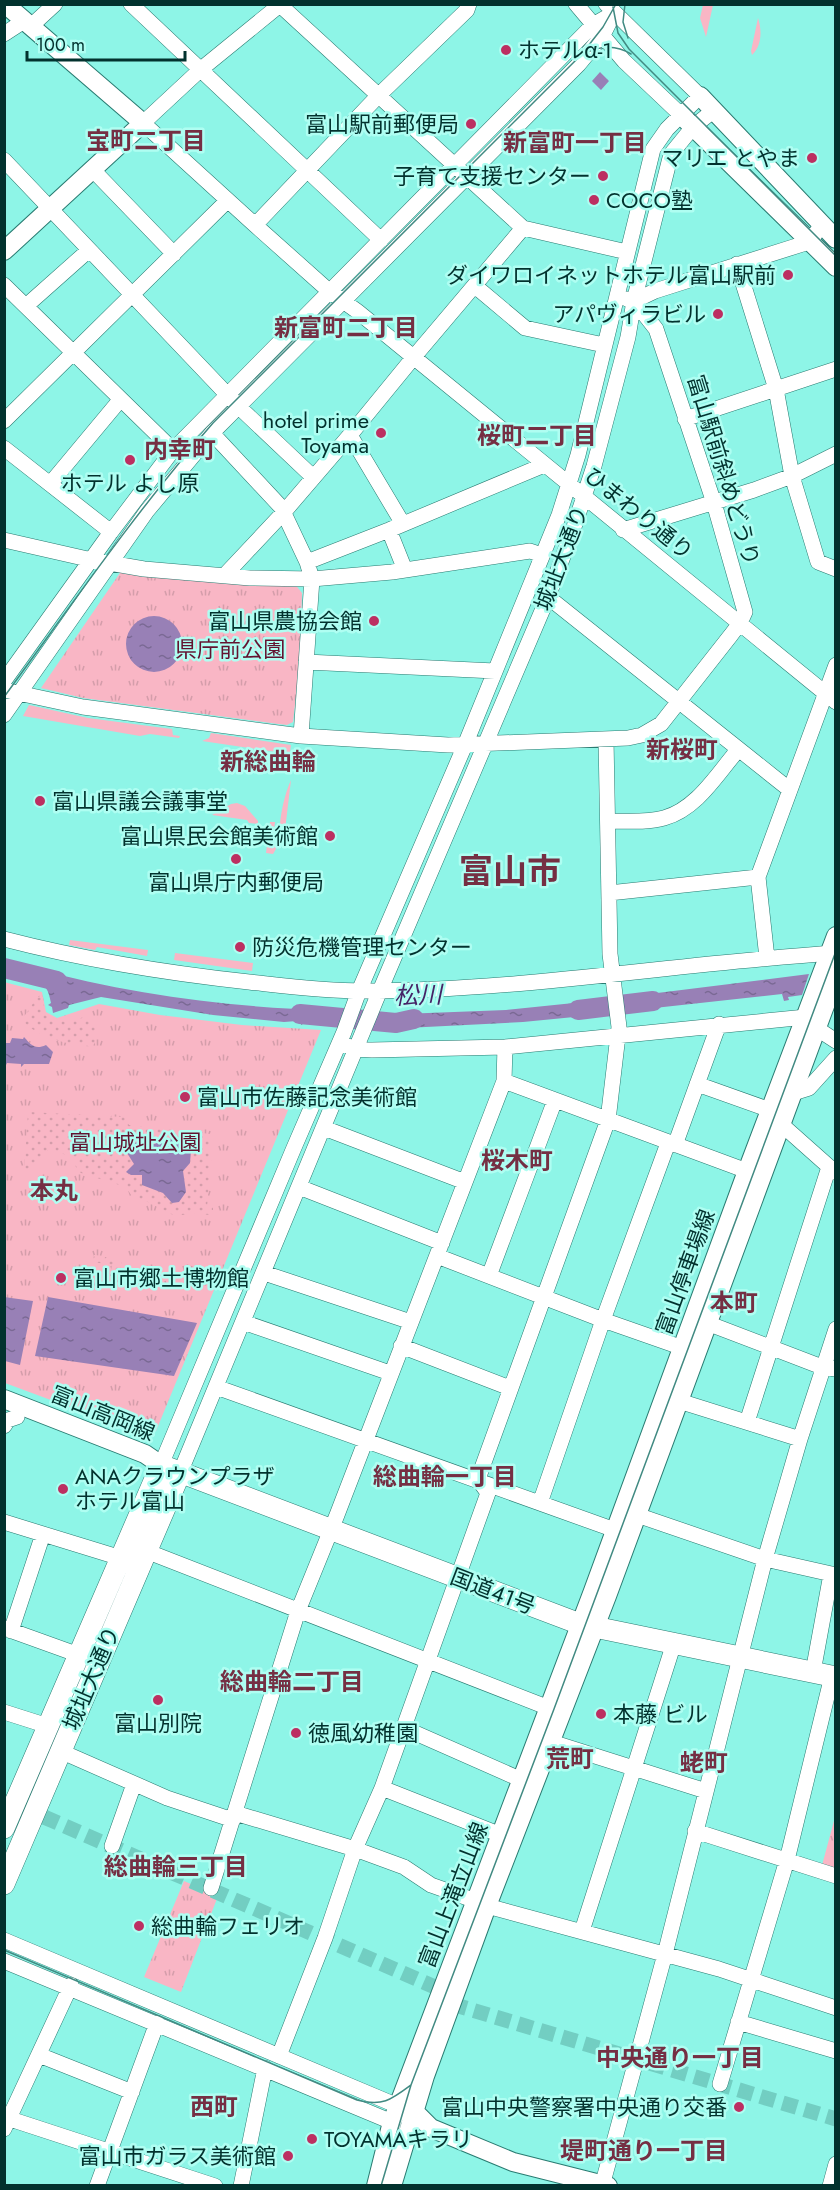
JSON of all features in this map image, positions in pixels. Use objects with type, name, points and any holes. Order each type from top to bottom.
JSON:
[{"type":"highway","name":"国道41号","points":[[171,1469],[588,1626],[827,1675]]},
{"type":"highway","name":"城址大通り","points":[[4,1884],[146,1551],[171,1469]]},
{"type":"highway","name":"城址大通り","points":[[4,1828],[121,1558],[171,1469]]},
{"type":"main road","points":[[4,251],[143,123],[5,4]]},
{"type":"main road","points":[[700,96],[836,239]]},
{"type":"main road","points":[[680,114],[836,267]]},
{"type":"main road","name":"富山停車場線","points":[[588,1626],[637,1515],[707,1323],[776,1117],[811,1023],[825,1001],[833,948]]},
{"type":"main road","name":"富山停車場線","points":[[588,1626],[615,1530],[747,1171],[776,1117],[793,1092],[811,1023]]},
{"type":"main road","name":"富山高岡線","points":[[8,1411],[145,1454],[171,1469]]},
{"type":"main road","name":"富山上滝立山線","points":[[482,1903],[501,1835],[549,1708],[588,1626]]},
{"type":"main road","name":"富山上滝立山線","points":[[376,2186],[404,2117],[482,1903],[551,1742],[588,1626]]},
{"type":"main road","points":[[404,2117],[513,2162],[604,2185]]},
{"type":"main road","name":"富山上滝立山線","points":[[392,2186],[404,2117]]},
{"type":"street","points":[[4,34],[27,24],[55,4]]},
{"type":"street","points":[[131,4],[381,240]]},
{"type":"street","points":[[255,225],[306,169],[467,10],[469,4]]},
{"type":"street","points":[[576,4],[624,61],[680,114]]},
{"type":"street","points":[[143,123],[200,70],[281,5],[523,228],[627,252]]},
{"type":"street","points":[[4,715],[12,692],[112,564],[147,511],[212,433],[579,64],[610,9],[700,96]]},
{"type":"street","points":[[4,681],[173,450],[455,165],[598,30]]},
{"type":"street","name":"城址大通り","points":[[171,1469],[293,1150],[465,745],[569,485],[653,149],[662,134],[700,96]]},
{"type":"street","name":"城址大通り","points":[[171,1469],[216,1387],[484,744],[548,597],[585,498],[628,337],[634,301],[671,154],[693,127],[713,111]]},
{"type":"street","name":"ひまわり通り","points":[[143,123],[329,291],[357,311],[831,698]]},
{"type":"street","points":[[4,160],[226,394],[313,477]]},
{"type":"street","points":[[92,169],[174,254]]},
{"type":"street","points":[[4,421],[228,201]]},
{"type":"street","points":[[616,296],[634,301],[655,291],[809,242],[822,225]]},
{"type":"street","points":[[224,576],[284,512],[523,228]]},
{"type":"street","points":[[26,306],[89,250]]},
{"type":"street","points":[[737,264],[776,389],[792,476],[818,562],[836,569]]},
{"type":"street","points":[[4,285],[173,450]]},
{"type":"street","points":[[475,286],[525,328],[604,345]]},
{"type":"street","name":"富山駅前斜めどうり","points":[[634,301],[656,329],[714,503],[745,612],[740,623]]},
{"type":"street","points":[[685,418],[836,369]]},
{"type":"street","points":[[50,484],[120,400]]},
{"type":"street","points":[[212,433],[284,512],[312,579],[301,736]]},
{"type":"street","points":[[350,435],[396,527],[405,570]]},
{"type":"street","points":[[4,448],[111,532]]},
{"type":"street","points":[[623,530],[714,503],[792,476],[836,454]]},
{"type":"street","points":[[306,562],[544,465]]},
{"type":"street","points":[[4,540],[144,569],[224,576],[312,579],[405,570],[530,551],[542,555]]},
{"type":"street","points":[[548,597],[790,790]]},
{"type":"street","points":[[12,692],[83,707],[301,736],[448,745],[606,739],[642,735],[660,724],[740,623]]},
{"type":"street","points":[[306,662],[495,671]]},
{"type":"street","points":[[767,958],[758,877],[790,790],[831,698],[836,665]]},
{"type":"street","points":[[477,1479],[608,1120],[619,1029],[613,982],[609,893],[606,739]]},
{"type":"street","points":[[608,821],[648,820],[676,814],[701,794],[738,750]]},
{"type":"street","points":[[609,893],[758,877]]},
{"type":"street","points":[[4,939],[152,971],[357,996],[613,982],[833,948]]},
{"type":"street","points":[[342,1038],[359,1043],[505,1047],[619,1029],[719,1024],[811,1023],[836,1041]]},
{"type":"street","points":[[540,1503],[603,1320],[719,1024]]},
{"type":"street","points":[[211,1888],[298,1611],[504,1081],[505,1047]]},
{"type":"street","points":[[793,1092],[809,1088],[836,1058]]},
{"type":"street","points":[[504,1081],[747,1171]]},
{"type":"street","points":[[697,1084],[776,1117],[832,1170],[770,1347],[747,1422]]},
{"type":"street","points":[[489,1276],[555,1100]]},
{"type":"street","points":[[324,1128],[465,1182]]},
{"type":"street","points":[[299,1187],[439,1250],[489,1276],[683,1348]]},
{"type":"street","points":[[264,1272],[411,1322]]},
{"type":"street","points":[[243,1322],[390,1373]]},
{"type":"street","points":[[707,1323],[829,1368]]},
{"type":"street","points":[[604,2185],[765,1559],[800,1439],[829,1368],[836,1329]]},
{"type":"street","points":[[401,1346],[510,1388]]},
{"type":"street","points":[[216,1387],[615,1530]]},
{"type":"street","points":[[679,1401],[800,1439]]},
{"type":"street","points":[[279,2056],[325,1938],[355,1849],[382,1788],[488,1493],[477,1479]]},
{"type":"street","points":[[637,1515],[765,1559],[833,1574],[827,1675],[820,1725],[787,1860],[720,2084]]},
{"type":"street","points":[[4,1522],[121,1558]]},
{"type":"street","points":[[43,1534],[8,1630],[79,1655]]},
{"type":"street","points":[[146,1551],[428,1663],[549,1708]]},
{"type":"street","points":[[582,1931],[674,1643]]},
{"type":"street","points":[[4,1712],[48,1726]]},
{"type":"street","points":[[820,1725],[836,1730]]},
{"type":"street","points":[[404,1728],[522,1780]]},
{"type":"street","points":[[551,1742],[706,1791]]},
{"type":"street","points":[[60,1751],[167,1798],[355,1849],[404,1868],[431,1885],[482,1903],[665,1954],[836,2008]]},
{"type":"street","points":[[112,1846],[134,1784]]},
{"type":"street","points":[[382,1788],[501,1835]]},
{"type":"street","points":[[695,1831],[836,1875]]},
{"type":"street","points":[[4,1940],[279,2056],[404,2117]]},
{"type":"street","points":[[4,1961],[265,2068],[404,2117]]},
{"type":"street","points":[[71,1987],[6,2121],[215,2186]]},
{"type":"street","points":[[738,2022],[836,2051]]},
{"type":"street","points":[[97,2186],[157,2023]]},
{"type":"street","points":[[39,2055],[132,2091]]},
{"type":"street","points":[[241,2186],[265,2068]]},
{"type":"street","points":[[830,2186],[836,2164]]},
{"type":"green space","points":[[703,5],[713,5],[706,37],[700,18]]},
{"type":"green space","points":[[758,18],[760,38],[758,47],[752,55],[751,51]]},
{"type":"green space","name":"県庁前公園","points":[[122,570],[294,583],[302,593],[300,661],[293,722],[287,725],[278,724],[83,698],[41,688]]},
{"type":"green space","points":[[29,705],[88,718],[172,729],[173,735],[180,736],[179,738],[150,734],[140,736],[23,716]]},
{"type":"green space","points":[[211,733],[291,745],[288,766],[275,764],[276,752],[202,741],[209,738]]},
{"type":"green space","points":[[291,780],[283,847],[280,823],[283,804]]},
{"type":"green space","points":[[120,789],[134,791],[149,807],[116,802],[107,805],[113,794]]},
{"type":"green space","points":[[237,803],[245,806],[258,824],[249,823],[247,820],[212,815]]},
{"type":"green space","points":[[270,822],[275,822],[273,837],[276,849],[273,854],[266,853]]},
{"type":"green space","points":[[70,940],[148,950],[147,956],[97,947],[95,950],[69,945]]},
{"type":"green space","points":[[175,953],[253,963],[252,971],[174,960]]},
{"type":"green space","name":"富山城址公園","points":[[4,982],[42,992],[46,1012],[57,1018],[99,1004],[160,1015],[242,1025],[321,1030],[156,1431],[145,1435],[5,1383]]},
{"type":"green space","points":[[40,996],[43,997],[45,1013],[59,1020],[70,1022],[84,1018],[94,1022],[97,1034],[93,1046],[57,1040],[30,1028],[25,1023],[25,1015]]},
{"type":"green space","points":[[28,1112],[124,1117],[129,1125],[211,1134],[210,1151],[212,1151],[207,1207],[213,1207],[213,1210],[209,1210],[209,1215],[196,1213],[175,1216],[146,1201],[133,1198],[126,1187],[81,1173],[71,1157],[51,1149],[27,1175],[24,1175]]},
{"type":"green space","points":[[94,1255],[100,1256],[99,1261],[104,1262],[105,1257],[122,1260],[117,1289],[108,1287],[112,1265],[93,1262]]},
{"type":"green space","points":[[835,1817],[835,1873],[821,1869]]},
{"type":"green space","points":[[184,1881],[218,1896],[181,1992],[144,1977]]},
{"type":"water","points":[[600,72],[609,81],[601,90],[592,81]]},
{"type":"water","points":[[154,616],[165,618],[174,624],[180,633],[182,644],[180,655],[174,664],[165,670],[154,672],[143,670],[134,664],[128,655],[126,644],[128,633],[134,624],[143,618]]},
{"type":"water","points":[[4,961],[26,966],[23,980],[5,975]]},
{"type":"water","name":"松川","points":[[33,968],[106,985],[180,998],[255,1006],[330,1010],[325,1021],[304,1020],[302,1025],[297,1021],[284,1022],[213,1015],[101,997],[69,1005],[68,1008],[53,1013],[52,1007],[48,1005],[51,1003],[45,987],[30,981]]},
{"type":"water","points":[[809,974],[802,995],[788,997],[789,1000],[784,1001],[782,994],[627,1011],[629,1004],[625,997]]},
{"type":"water","name":"松川","points":[[603,1000],[605,1014],[523,1022],[386,1029],[391,1015],[506,1010]]},
{"type":"water","points":[[24,1037],[34,1046],[46,1045],[53,1052],[49,1064],[24,1064],[21,1067],[21,1064],[7,1063],[5,1067],[5,1043],[10,1043],[12,1038],[23,1039]]},
{"type":"water","points":[[168,1138],[187,1144],[191,1150],[190,1163],[183,1171],[186,1192],[179,1202],[172,1203],[163,1193],[142,1185],[142,1175],[131,1175],[126,1172],[134,1164],[127,1153],[128,1147],[139,1141],[154,1144]]},
{"type":"water","points":[[4,1297],[33,1301],[20,1365],[5,1361]]},
{"type":"water","points":[[48,1297],[197,1323],[174,1376],[35,1356]]},
{"type":"waterway","name":"松川","points":[[4,968],[57,981]]},
{"type":"waterway","name":"松川","points":[[578,1010],[653,1001]]},
{"type":"waterway","name":"松川","points":[[300,1014],[396,1023],[414,1019]]},
{"type":"tunnel","points":[[44,1817],[442,1990]]},
{"type":"tunnel","points":[[452,2004],[836,2119]]},
{"type":"tram line","points":[[4,697],[131,523],[213,423],[581,55],[603,27],[616,4]]},
{"type":"tram line","points":[[625,4],[623,22],[628,38]]},
{"type":"tram line","points":[[613,7],[618,33],[629,49],[836,256]]},
{"type":"tram line","points":[[583,54],[607,47],[631,54]]},
{"type":"tram line","points":[[381,2186],[411,2085],[554,1709],[836,951]]},
{"type":"tram line","points":[[4,1950],[357,2100],[373,2103],[386,2101],[411,2085]]},
{"type":"place","name":"ホテルα-1","points":[[506,50]]},
{"type":"place","name":"富山駅前郵便局","points":[[471,124]]},
{"type":"place","name":"マリエ とやま","points":[[812,158]]},
{"type":"place","name":"子育て支援センター","points":[[603,176]]},
{"type":"place","name":"COCO塾","points":[[594,200]]},
{"type":"place","name":"ダイワロイネットホテル富山駅前","points":[[788,275]]},
{"type":"place","name":"アパヴィラビル","points":[[718,314]]},
{"type":"place","name":"hotel prime Toyama","points":[[381,433]]},
{"type":"place","name":"ホテル よし原","points":[[130,460]]},
{"type":"place","name":"富山県農協会館","points":[[374,621]]},
{"type":"place","name":"富山県議会議事堂","points":[[40,801]]},
{"type":"place","name":"富山県民会館美術館","points":[[330,836]]},
{"type":"place","name":"富山県庁内郵便局","points":[[236,859]]},
{"type":"place","name":"防災危機管理センター","points":[[240,947]]},
{"type":"place","name":"富山市佐藤記念美術館","points":[[185,1097]]},
{"type":"place","name":"富山市郷土博物館","points":[[61,1278]]},
{"type":"place","name":"ANAクラウンプラザ ホテル富山","points":[[63,1489]]},
{"type":"place","name":"富山別院","points":[[158,1700]]},
{"type":"place","name":"本藤 ビル","points":[[601,1714]]},
{"type":"place","name":"徳風幼稚園","points":[[296,1733]]},
{"type":"place","name":"総曲輪フェリオ","points":[[139,1926]]},
{"type":"place","name":"富山中央警察署中央通り交番","points":[[739,2107]]},
{"type":"place","name":"TOYAMAキラリ","points":[[312,2139]]},
{"type":"place","name":"富山市ガラス美術館","points":[[288,2156]]},
{"type":"district","name":"宝町二丁目","points":[[146,140]]},
{"type":"district","name":"新富町一丁目","points":[[575,142]]},
{"type":"district","name":"新富町二丁目","points":[[346,327]]},
{"type":"district","name":"桜町二丁目","points":[[537,435]]},
{"type":"district","name":"内幸町","points":[[180,449]]},
{"type":"district","name":"新桜町","points":[[682,749]]},
{"type":"district","name":"新総曲輪","points":[[268,761]]},
{"type":"district","name":"富山市","points":[[510,871]]},
{"type":"district","name":"桜木町","points":[[517,1160]]},
{"type":"district","name":"本丸","points":[[54,1190]]},
{"type":"district","name":"本町","points":[[734,1302]]},
{"type":"district","name":"総曲輪一丁目","points":[[445,1476]]},
{"type":"district","name":"総曲輪二丁目","points":[[292,1681]]},
{"type":"district","name":"荒町","points":[[570,1758]]},
{"type":"district","name":"蛯町","points":[[704,1762]]},
{"type":"district","name":"総曲輪三丁目","points":[[176,1866]]},
{"type":"district","name":"中央通り一丁目","points":[[680,2057]]},
{"type":"district","name":"西町","points":[[214,2106]]},
{"type":"district","name":"堤町通り一丁目","points":[[644,2150]]}]
